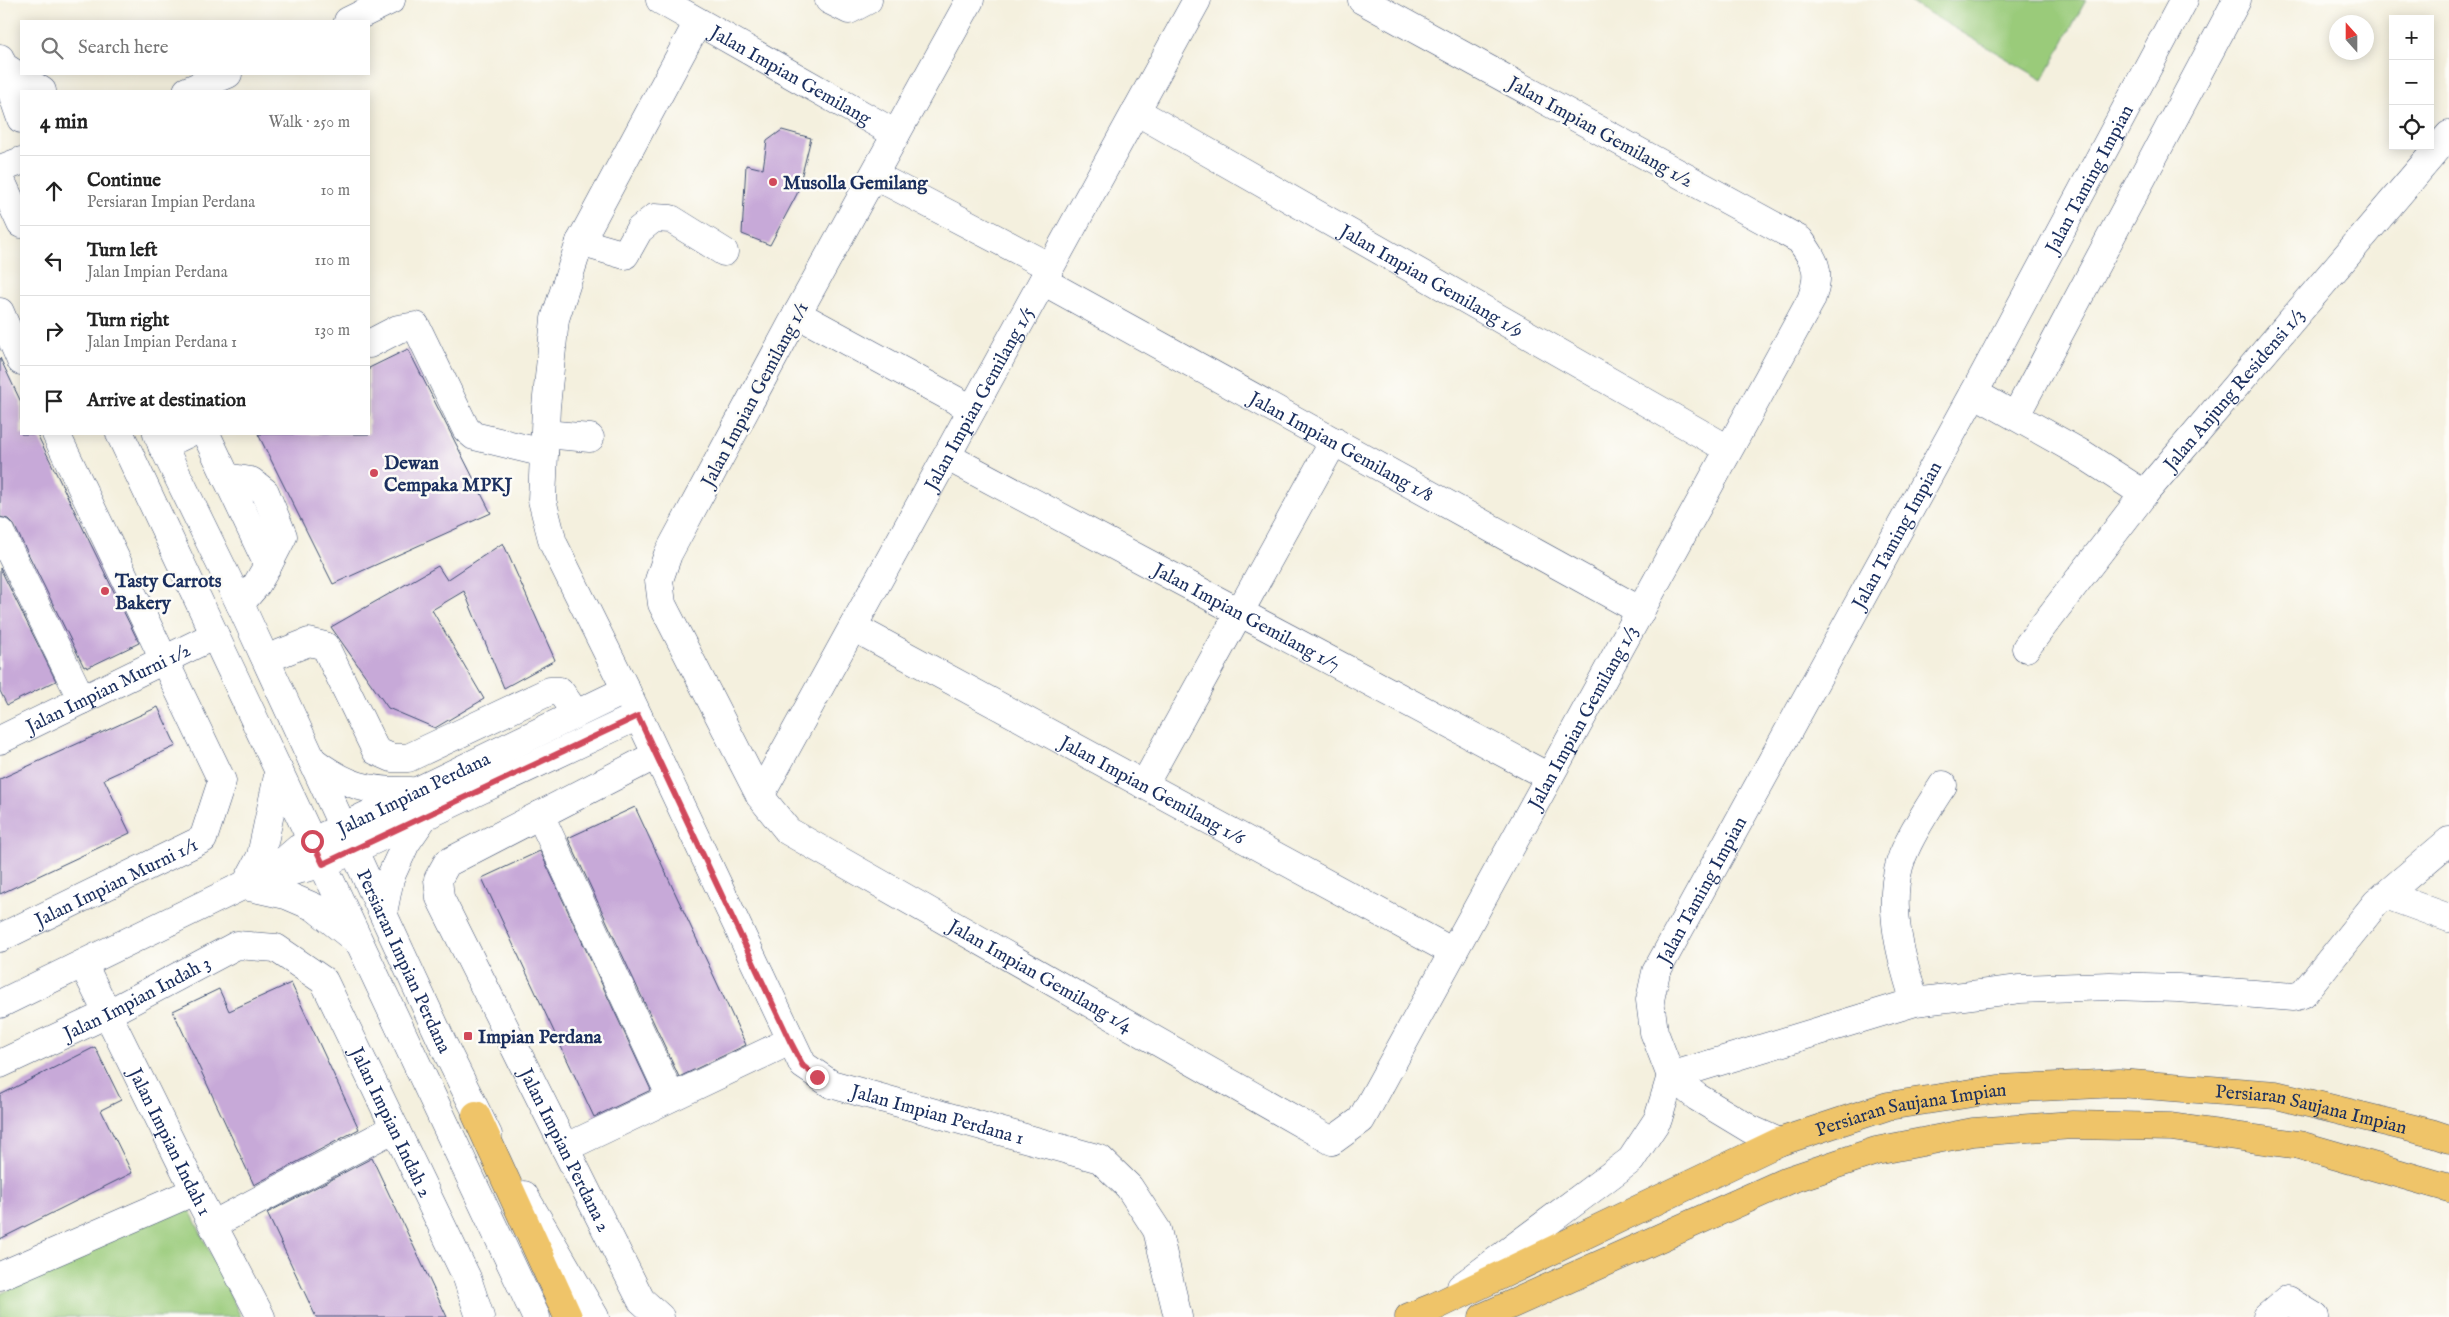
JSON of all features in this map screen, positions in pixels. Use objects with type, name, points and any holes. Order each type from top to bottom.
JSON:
[{"type":"highway","name":"Persiaran Saujana Impian","points":[[1409,1317],[1434,1307],[1779,1142],[1888,1106],[1998,1089],[2119,1083],[2276,1095],[2449,1139]]},
{"type":"highway","points":[[476,1115],[568,1317]]},
{"type":"highway","name":"Persiaran Saujana Impian","points":[[1483,1317],[1789,1180],[1876,1150],[1973,1132],[2073,1125],[2171,1127],[2299,1145],[2449,1188]]},
{"type":"street","points":[[350,20],[391,0]]},
{"type":"street","name":"Jalan Impian Gemilang","points":[[660,0],[896,134]]},
{"type":"street","points":[[829,0],[849,10],[868,0]]},
{"type":"street","name":"Jalan Impian Gemilang 1/1","points":[[760,796],[662,604],[659,580],[668,554],[797,314],[970,0]]},
{"type":"street","name":"Jalan Impian Gemilang 1/5","points":[[760,796],[1196,0]]},
{"type":"street","name":"Jalan Impian Gemilang 1/2","points":[[1362,0],[1800,240],[1813,259],[1818,280]]},
{"type":"street","name":"Jalan Taming Impian","points":[[1779,1142],[1750,1129],[1697,1097],[1671,1076],[1654,1032],[1650,1000],[1656,972],[1974,393],[2184,0]]},
{"type":"street","points":[[2016,415],[2237,0]]},
{"type":"street","name":"Jalan Impian Perdana 1","points":[[698,22],[580,242],[555,319],[544,444],[542,500],[553,543],[626,690],[803,1066],[831,1084],[1100,1160],[1129,1187],[1157,1230],[1178,1317]]},
{"type":"street","points":[[2,62],[41,90]]},
{"type":"street","points":[[2,62],[20,116]]},
{"type":"street","points":[[189,90],[226,75]]},
{"type":"street","name":"Jalan Impian Gemilang 1/9","points":[[1136,111],[1728,449]]},
{"type":"street","name":"Jalan Anjung Residensi 1/3","points":[[2026,648],[2144,494],[2449,135]]},
{"type":"street","points":[[0,169],[20,161]]},
{"type":"street","name":"Jalan Impian Gemilang 1/8","points":[[874,175],[1334,442],[1641,611]]},
{"type":"street","points":[[0,178],[20,222]]},
{"type":"street","points":[[580,242],[625,255],[639,230],[654,218],[671,219],[724,252]]},
{"type":"street","name":"Jalan Impian Gemilang 1/3","points":[[1332,1141],[1362,1120],[1811,300],[1818,280]]},
{"type":"street","points":[[0,312],[14,348]]},
{"type":"street","points":[[797,314],[972,409]]},
{"type":"street","points":[[370,343],[398,329],[416,326],[466,428],[474,436],[544,444],[590,438]]},
{"type":"street","points":[[1974,393],[2084,455],[2144,494]]},
{"type":"street","points":[[56,435],[164,660]]},
{"type":"street","name":"Persiaran Impian Perdana","points":[[120,435],[536,1317]]},
{"type":"street","points":[[159,440],[182,435]]},
{"type":"street","points":[[206,435],[226,477],[251,482],[265,492],[283,536],[257,584],[240,604]]},
{"type":"street","name":"Persiaran Impian Perdana","points":[[159,440],[266,659],[476,1115],[595,1317]]},
{"type":"street","points":[[1144,784],[1334,442]]},
{"type":"street","name":"Jalan Impian Gemilang 1/7","points":[[946,456],[1549,777]]},
{"type":"street","points":[[0,532],[82,700]]},
{"type":"street","name":"Jalan Impian Gemilang 1/6","points":[[853,626],[1453,952]]},
{"type":"street","name":"Jalan Impian Murni 1/2","points":[[0,740],[215,635]]},
{"type":"street","points":[[266,659],[310,642],[325,646],[376,751],[392,758],[408,758],[550,691],[560,691],[576,714]]},
{"type":"street","name":"Jalan Impian Murni 1/1","points":[[2,932],[203,838],[222,781],[164,660]]},
{"type":"street","name":"Jalan Impian Perdana","points":[[348,839],[417,790],[626,690]]},
{"type":"street","name":"Jalan Impian Perdana","points":[[0,1004],[245,886],[271,872],[299,848],[318,853],[348,839],[424,817],[638,716]]},
{"type":"street","name":"Jalan Impian Perdana 2","points":[[656,755],[447,863],[438,879],[440,898],[640,1300],[660,1317]]},
{"type":"street","points":[[312,760],[335,778],[356,786],[380,791],[417,790]]},
{"type":"street","points":[[279,771],[261,856],[245,886],[286,895],[314,907],[360,943]]},
{"type":"street","points":[[1915,1002],[1900,954],[1895,883],[1905,849],[1942,784]]},
{"type":"street","name":"Jalan Impian Gemilang 1/4","points":[[760,796],[788,831],[1332,1141]]},
{"type":"street","points":[[540,815],[671,1097]]},
{"type":"street","points":[[383,913],[390,878],[406,843],[424,817]]},
{"type":"street","points":[[1434,1307],[1631,1160],[1658,1119],[1671,1076],[1915,1002],[2020,989],[2110,986],[2178,988],[2294,997],[2303,994],[2309,988],[2361,920],[2386,895],[2449,841]]},
{"type":"street","points":[[2386,895],[2449,918]]},
{"type":"street","name":"Jalan Impian Indah 3","points":[[0,1064],[107,1014],[237,945],[276,948]]},
{"type":"street","name":"Jalan Impian Indah 2","points":[[276,948],[324,981],[467,1278],[480,1317]]},
{"type":"street","name":"Jalan Impian Indah 1","points":[[83,964],[195,1191],[214,1224],[261,1317]]},
{"type":"street","points":[[565,1148],[790,1041]]},
{"type":"street","points":[[214,1224],[395,1128]]},
{"type":"street","points":[[0,1276],[195,1191]]},
{"type":"street","points":[[2267,1317],[2287,1300],[2315,1317]]},
{"type":"green space","points":[[1907,0],[2086,0],[2043,80]]},
{"type":"green space","points":[[186,1202],[241,1317],[0,1317],[0,1294]]},
{"type":"building","name":"Musolla Gemilang","points":[[782,130],[811,138],[797,194],[770,245],[742,234],[746,165],[763,169],[767,141]]},
{"type":"building","name":"Dewan Cempaka MPKJ","points":[[408,349],[491,513],[333,584],[258,435],[370,435],[370,368]]},
{"type":"building","points":[[0,358],[20,400],[20,435],[37,435],[139,643],[87,668],[86,666],[84,667],[14,525],[8,519],[0,517]]},
{"type":"building","points":[[503,543],[555,660],[504,688],[464,591],[432,610],[484,699],[435,728],[388,708],[331,627],[438,566],[447,580]]},
{"type":"building","points":[[0,568],[56,681],[7,705],[0,691]]},
{"type":"building","points":[[158,707],[176,746],[104,779],[130,833],[0,894],[0,779]]},
{"type":"building","points":[[635,807],[746,1045],[679,1077],[568,838]]},
{"type":"building","points":[[540,851],[651,1090],[594,1117],[482,878]]},
{"type":"building","points":[[291,983],[359,1129],[254,1185],[173,1011],[219,989],[229,1011]]},
{"type":"building","points":[[95,1047],[121,1100],[101,1110],[132,1173],[0,1239],[0,1095]]},
{"type":"building","points":[[372,1158],[447,1317],[316,1317],[267,1213]]},
{"type":"place","name":"Musolla Gemilang","points":[[773,182]]},
{"type":"place","name":"Dewan Cempaka MPKJ","points":[[374,473]]},
{"type":"place","name":"Tasty Carrots Bakery","points":[[105,591]]},
{"type":"place","name":"Impian Perdana","points":[[468,1036]]},
{"type":"route","points":[[312,841],[323,864],[638,716],[790,1041],[803,1066],[817,1077]]}]
